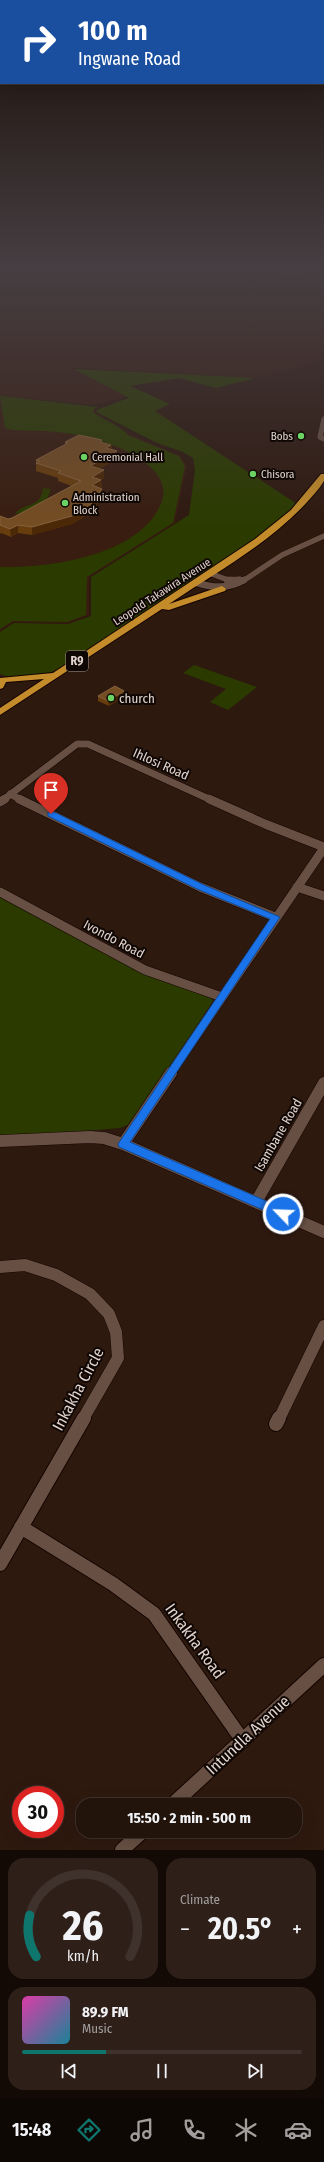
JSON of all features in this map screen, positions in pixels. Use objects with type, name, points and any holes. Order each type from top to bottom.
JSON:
[{"type":"highway","name":"Leopold Takawira Avenue","points":[[0,712],[212,574],[278,526],[311,495],[324,476]]},
{"type":"highway","points":[[154,612],[222,589]]},
{"type":"highway","points":[[0,686],[2,680],[57,674]]},
{"type":"street","points":[[324,419],[320,437],[324,439]]},
{"type":"street","points":[[198,583],[209,587],[222,589],[250,578],[276,558],[324,536]]},
{"type":"street","points":[[212,574],[228,580],[250,578]]},
{"type":"street","name":"Ihlosi Road","points":[[0,802],[77,744],[88,744],[265,824],[324,847]]},
{"type":"street","points":[[10,794],[200,887],[275,917]]},
{"type":"street","points":[[123,1144],[275,917],[324,847]]},
{"type":"street","points":[[297,887],[324,896]]},
{"type":"street","name":"Ivondo Road","points":[[0,892],[145,970],[222,996]]},
{"type":"street","name":"Isambane Road","points":[[256,1202],[322,1090]]},
{"type":"street","points":[[0,1141],[90,1137],[123,1144],[324,1232]]},
{"type":"street","name":"Inkakha Circle","points":[[0,1267],[25,1265],[40,1268],[76,1286],[105,1308],[119,1338],[118,1358],[0,1564]]},
{"type":"street","points":[[276,1424],[324,1326]]},
{"type":"street","name":"Inkakha Road","points":[[21,1527],[113,1584],[154,1614],[243,1741]]},
{"type":"street","name":"Intundla Avenue","points":[[180,1798],[324,1665]]},
{"type":"street","points":[[122,1850],[135,1838]]},
{"type":"shaded area","points":[[0,352],[322,352],[321,360],[260,378],[73,368],[126,397],[95,405],[9,397],[105,424],[180,456],[187,466],[175,523],[89,577],[89,615],[67,623],[13,622],[0,631]]},
{"type":"green space","points":[[74,369],[256,378],[216,388],[179,378],[130,386],[170,404],[155,411],[297,504],[259,536],[58,669],[29,678],[14,678],[0,674],[0,632],[14,623],[68,624],[91,616],[91,577],[189,515],[195,470],[193,458],[183,452],[157,443],[98,413],[96,411],[99,409],[129,398]]},
{"type":"green space","points":[[0,396],[99,407],[95,408],[93,412],[120,428],[128,435],[179,456],[185,466],[173,523],[87,577],[86,615],[67,622],[13,621],[0,629],[0,567],[44,565],[68,561],[92,555],[115,546],[135,535],[151,520],[162,501],[163,488],[155,471],[140,459],[118,447],[82,436],[5,428]]},
{"type":"green space","points":[[43,488],[51,489],[46,502],[28,512],[15,514],[19,510],[39,500]]},
{"type":"green space","points":[[194,665],[257,687],[228,710],[210,702],[226,689],[183,673]]},
{"type":"green space","points":[[0,896],[211,998],[213,1001],[137,1117],[130,1124],[120,1128],[0,1138]]},
{"type":"building","points":[[79,435],[102,440],[100,442],[111,445],[106,448],[117,451],[90,466],[104,470],[92,477],[101,480],[92,485],[102,489],[91,504],[72,516],[32,527],[18,525],[10,529],[0,525],[0,516],[8,519],[12,518],[81,481],[58,473],[61,471],[36,463],[40,461],[36,460],[68,443],[65,442]]},
{"type":"building","points":[[115,686],[124,691],[108,701],[98,696]]},
{"type":"place","name":"Bobs","points":[[301,436]]},
{"type":"place","name":"Ceremonial Hall","points":[[84,457]]},
{"type":"place","name":"Chisora","points":[[253,474]]},
{"type":"place","name":"Administration Block","points":[[65,503]]},
{"type":"place","name":"church","points":[[111,698]]},
{"type":"route","points":[[51,814],[200,887],[275,917],[123,1144],[283,1214]]}]
